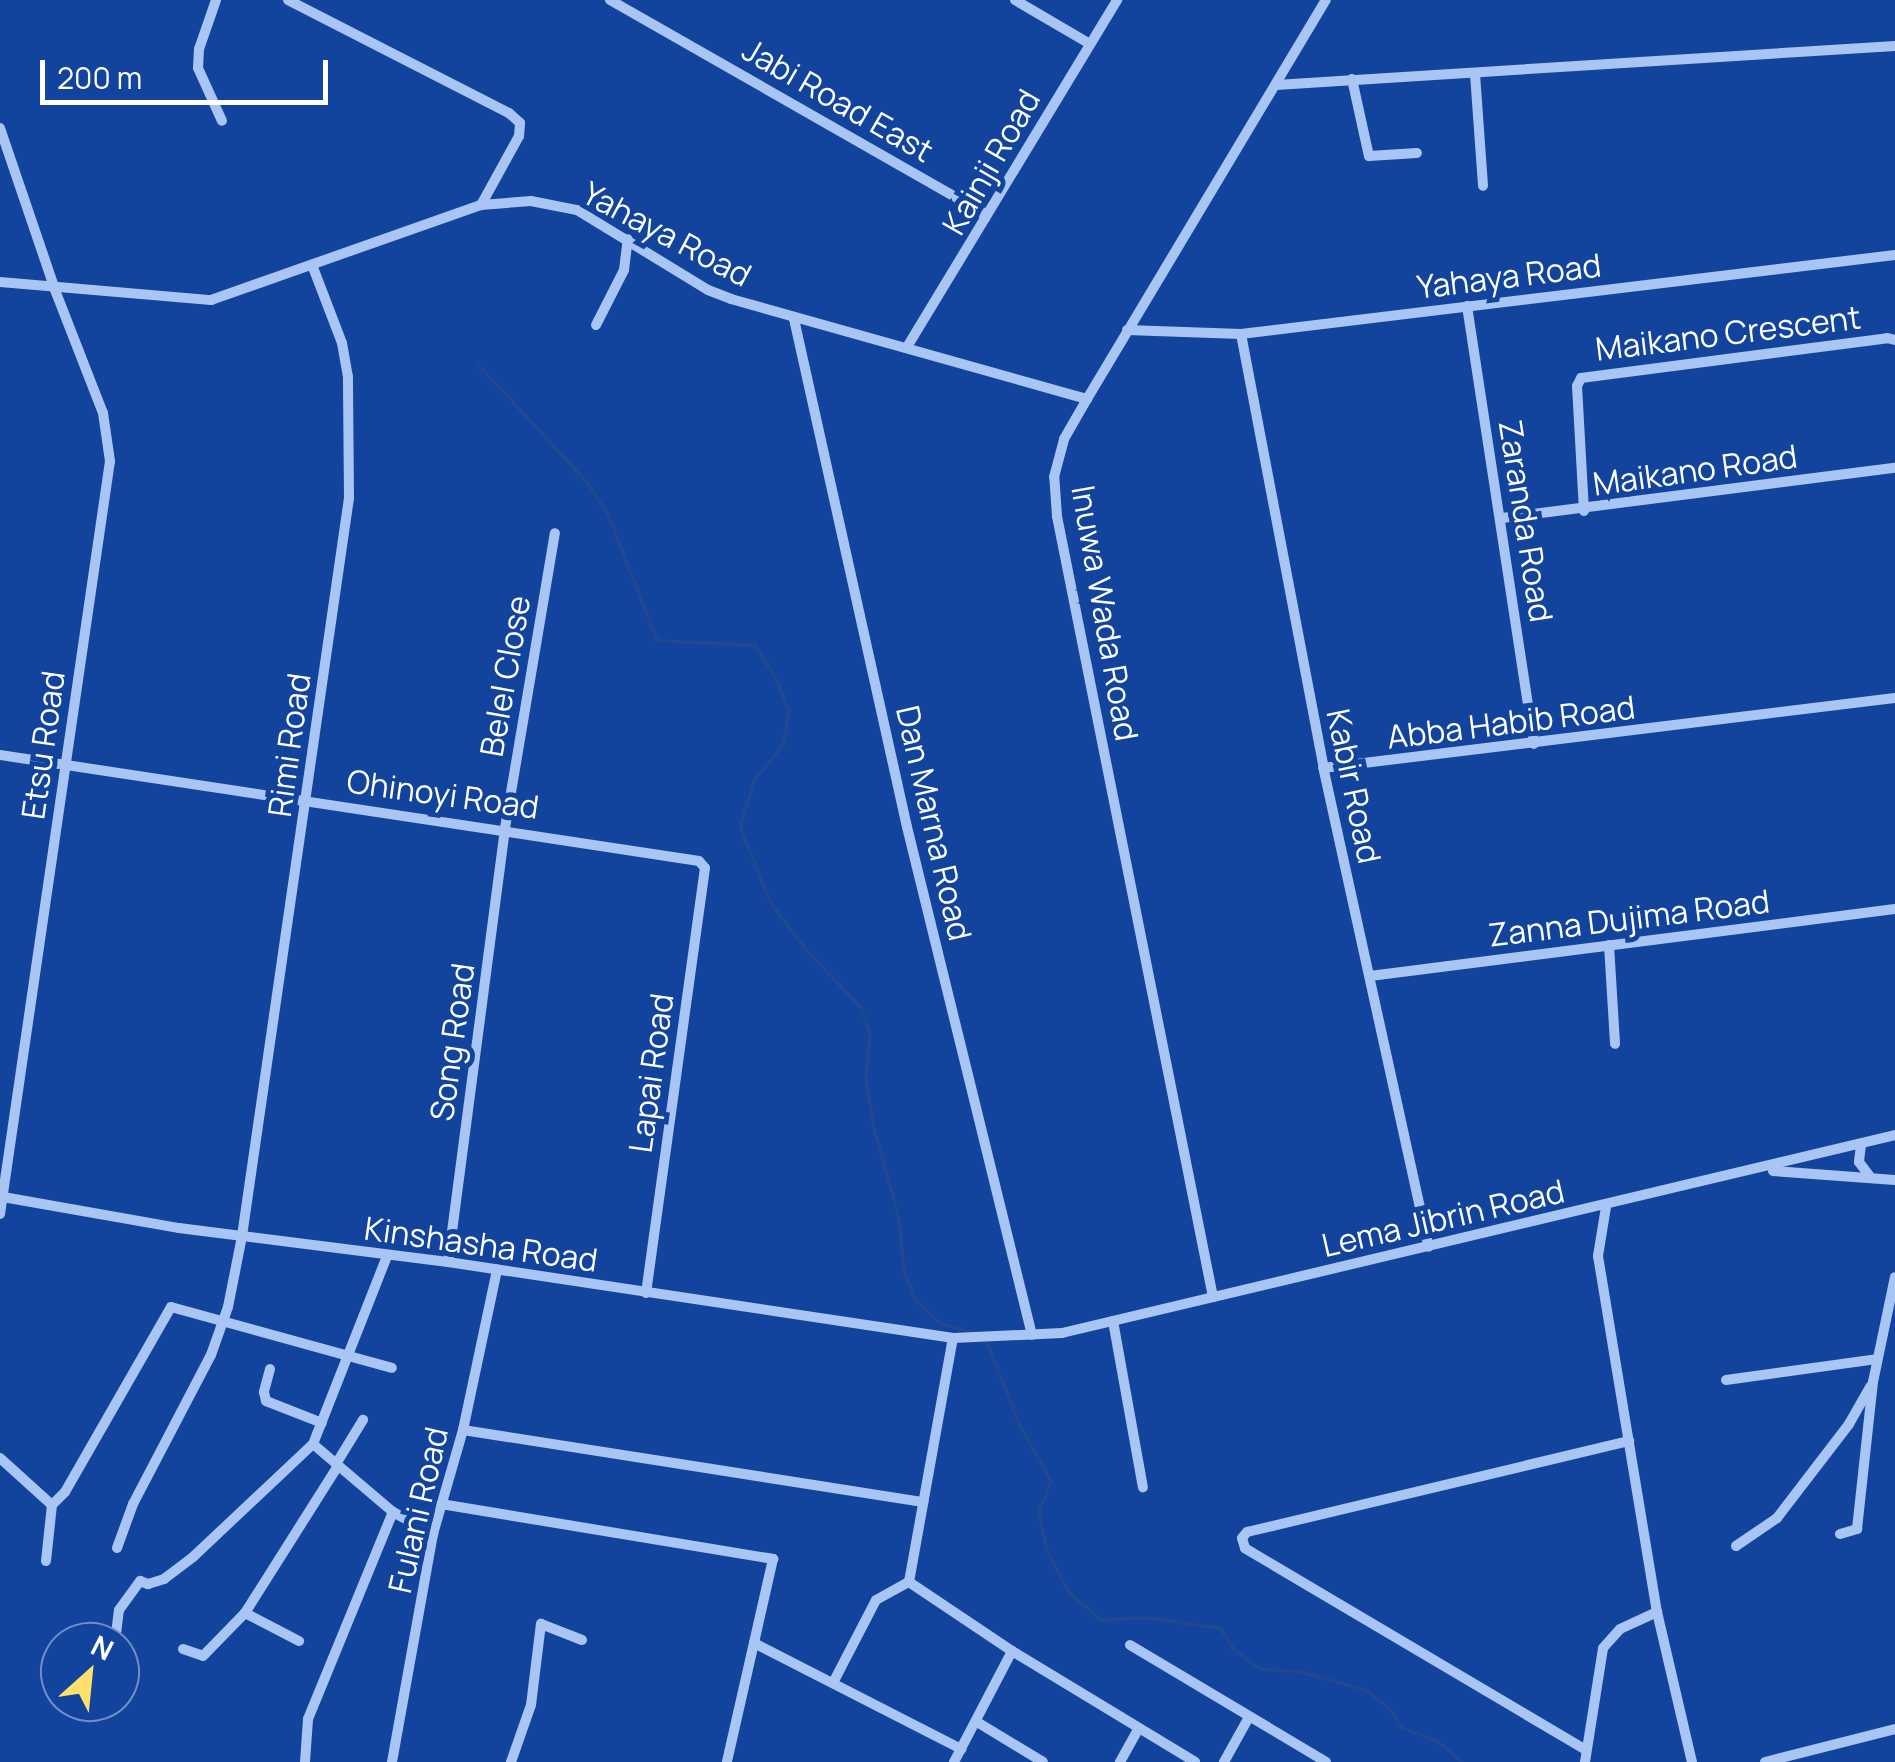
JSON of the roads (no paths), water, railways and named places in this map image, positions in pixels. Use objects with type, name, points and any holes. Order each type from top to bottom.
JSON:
[{"type":"street","points":[[216,0],[198,49],[198,68],[222,121]]},
{"type":"street","points":[[288,0],[509,113],[520,123],[518,136],[482,204]]},
{"type":"street","name":"Jabi Road East","points":[[610,0],[982,212],[985,218]]},
{"type":"street","points":[[1016,0],[1090,44]]},
{"type":"street","name":"Kainji Road","points":[[907,347],[1117,0]]},
{"type":"street","name":"Inuwa Wada Road","points":[[1213,1297],[1057,516],[1054,477],[1064,439],[1326,0]]},
{"type":"street","points":[[1276,85],[1895,46]]},
{"type":"street","points":[[1475,74],[1483,186]]},
{"type":"street","points":[[1352,79],[1368,156],[1417,153]]},
{"type":"street","name":"Etsu Road","points":[[0,128],[55,290],[104,413],[110,462],[0,1214]]},
{"type":"street","name":"Yahaya Road","points":[[0,282],[55,290],[211,300],[482,204],[554,204],[577,210],[708,290],[794,319],[1087,399]]},
{"type":"street","points":[[596,325],[624,270],[628,239]]},
{"type":"street","name":"Yahaya Road","points":[[1128,330],[1241,334],[1895,255]]},
{"type":"street","name":"Rimi Road","points":[[117,1548],[134,1504],[212,1355],[242,1236],[348,498],[351,448],[342,343],[312,265]]},
{"type":"street","name":"Zaranda Road","points":[[1467,306],[1534,744]]},
{"type":"street","name":"Dan Marna Road","points":[[794,319],[907,827],[1032,1336]]},
{"type":"street","name":"Kabir Road","points":[[1241,334],[1324,771],[1429,1247]]},
{"type":"street","name":"Maikano Crescent","points":[[1584,511],[1577,386],[1581,378],[1895,340]]},
{"type":"street","points":[[1263,465],[1324,771]]},
{"type":"street","name":"Maikano Road","points":[[1502,518],[1584,511],[1895,468]]},
{"type":"street","name":"Belel Close","points":[[505,828],[554,533]]},
{"type":"street","name":"Abba Habib Road","points":[[1324,771],[1895,698]]},
{"type":"street","name":"Ohinoyi Road","points":[[0,755],[505,828],[699,861]]},
{"type":"street","name":"Song Road","points":[[448,1262],[505,828]]},
{"type":"street","name":"Lapai Road","points":[[646,1293],[705,868],[699,861]]},
{"type":"street","name":"Zanna Dujima Road","points":[[1370,976],[1895,909]]},
{"type":"street","points":[[1609,946],[1615,1044]]},
{"type":"street","name":"Lema Jibrin Road","points":[[978,1340],[1032,1336],[1113,1321],[1895,1136]]},
{"type":"street","points":[[1861,1145],[1860,1162],[1871,1178]]},
{"type":"street","points":[[1712,1181],[1797,1170],[1895,1180]]},
{"type":"street","name":"Kinshasha Road","points":[[3,1197],[58,1210],[448,1262],[978,1340]]},
{"type":"street","points":[[1606,1207],[1598,1256],[1658,1612],[1692,1762]]},
{"type":"street","points":[[118,1622],[119,1610],[140,1581],[148,1584],[164,1579],[192,1557],[313,1444],[387,1256]]},
{"type":"street","name":"Fulani Road","points":[[392,1762],[433,1534],[463,1430],[497,1270]]},
{"type":"street","points":[[1840,1534],[1857,1529],[1873,1382],[1895,1277]]},
{"type":"street","points":[[46,1560],[52,1505],[65,1492],[167,1312],[179,1308],[392,1368]]},
{"type":"street","points":[[1113,1321],[1144,1487]]},
{"type":"street","points":[[909,1582],[953,1338]]},
{"type":"street","points":[[1726,1380],[1877,1359]]},
{"type":"street","points":[[270,1369],[264,1392],[266,1401],[322,1424]]},
{"type":"street","points":[[1736,1546],[1777,1518],[1849,1424],[1873,1382]]},
{"type":"street","points":[[182,1649],[203,1656],[245,1613],[363,1420]]},
{"type":"street","points":[[463,1430],[923,1502]]},
{"type":"street","points":[[1629,1441],[1247,1532],[1242,1538],[1245,1548],[1586,1756],[1603,1648],[1620,1629],[1658,1612]]},
{"type":"street","points":[[313,1444],[393,1512],[433,1534]]},
{"type":"street","points":[[0,1458],[52,1505]]},
{"type":"street","points":[[441,1504],[772,1559],[727,1762]]},
{"type":"street","points":[[305,1762],[308,1719],[393,1512]]},
{"type":"street","points":[[909,1582],[1012,1651],[1195,1762]]},
{"type":"street","points":[[834,1681],[876,1600],[909,1582]]},
{"type":"street","points":[[245,1613],[299,1641]]},
{"type":"street","points":[[511,1762],[531,1704],[541,1624],[582,1640]]},
{"type":"street","points":[[754,1644],[834,1681],[961,1749]]},
{"type":"street","points":[[1130,1645],[1326,1762]]},
{"type":"street","points":[[954,1762],[1012,1651]]},
{"type":"street","points":[[1224,1762],[1250,1717]]},
{"type":"street","points":[[977,1722],[1043,1762]]},
{"type":"street","points":[[1120,1762],[1138,1729]]},
{"type":"street","points":[[1765,1762],[1895,1729]]},
{"type":"waterway","points":[[479,365],[587,482],[608,514],[657,640],[755,645],[777,680],[789,712],[784,744],[755,779],[740,827],[771,903],[809,953],[861,1007],[870,1033],[866,1076],[874,1128],[899,1218],[904,1270],[917,1302],[942,1324],[974,1332]]},
{"type":"waterway","points":[[987,1342],[1019,1423],[1051,1481],[1039,1513],[1047,1551],[1070,1593],[1101,1620],[1145,1617],[1220,1628],[1235,1650],[1260,1669],[1299,1671],[1367,1690],[1392,1711],[1401,1727],[1438,1741],[1462,1762]]}]
